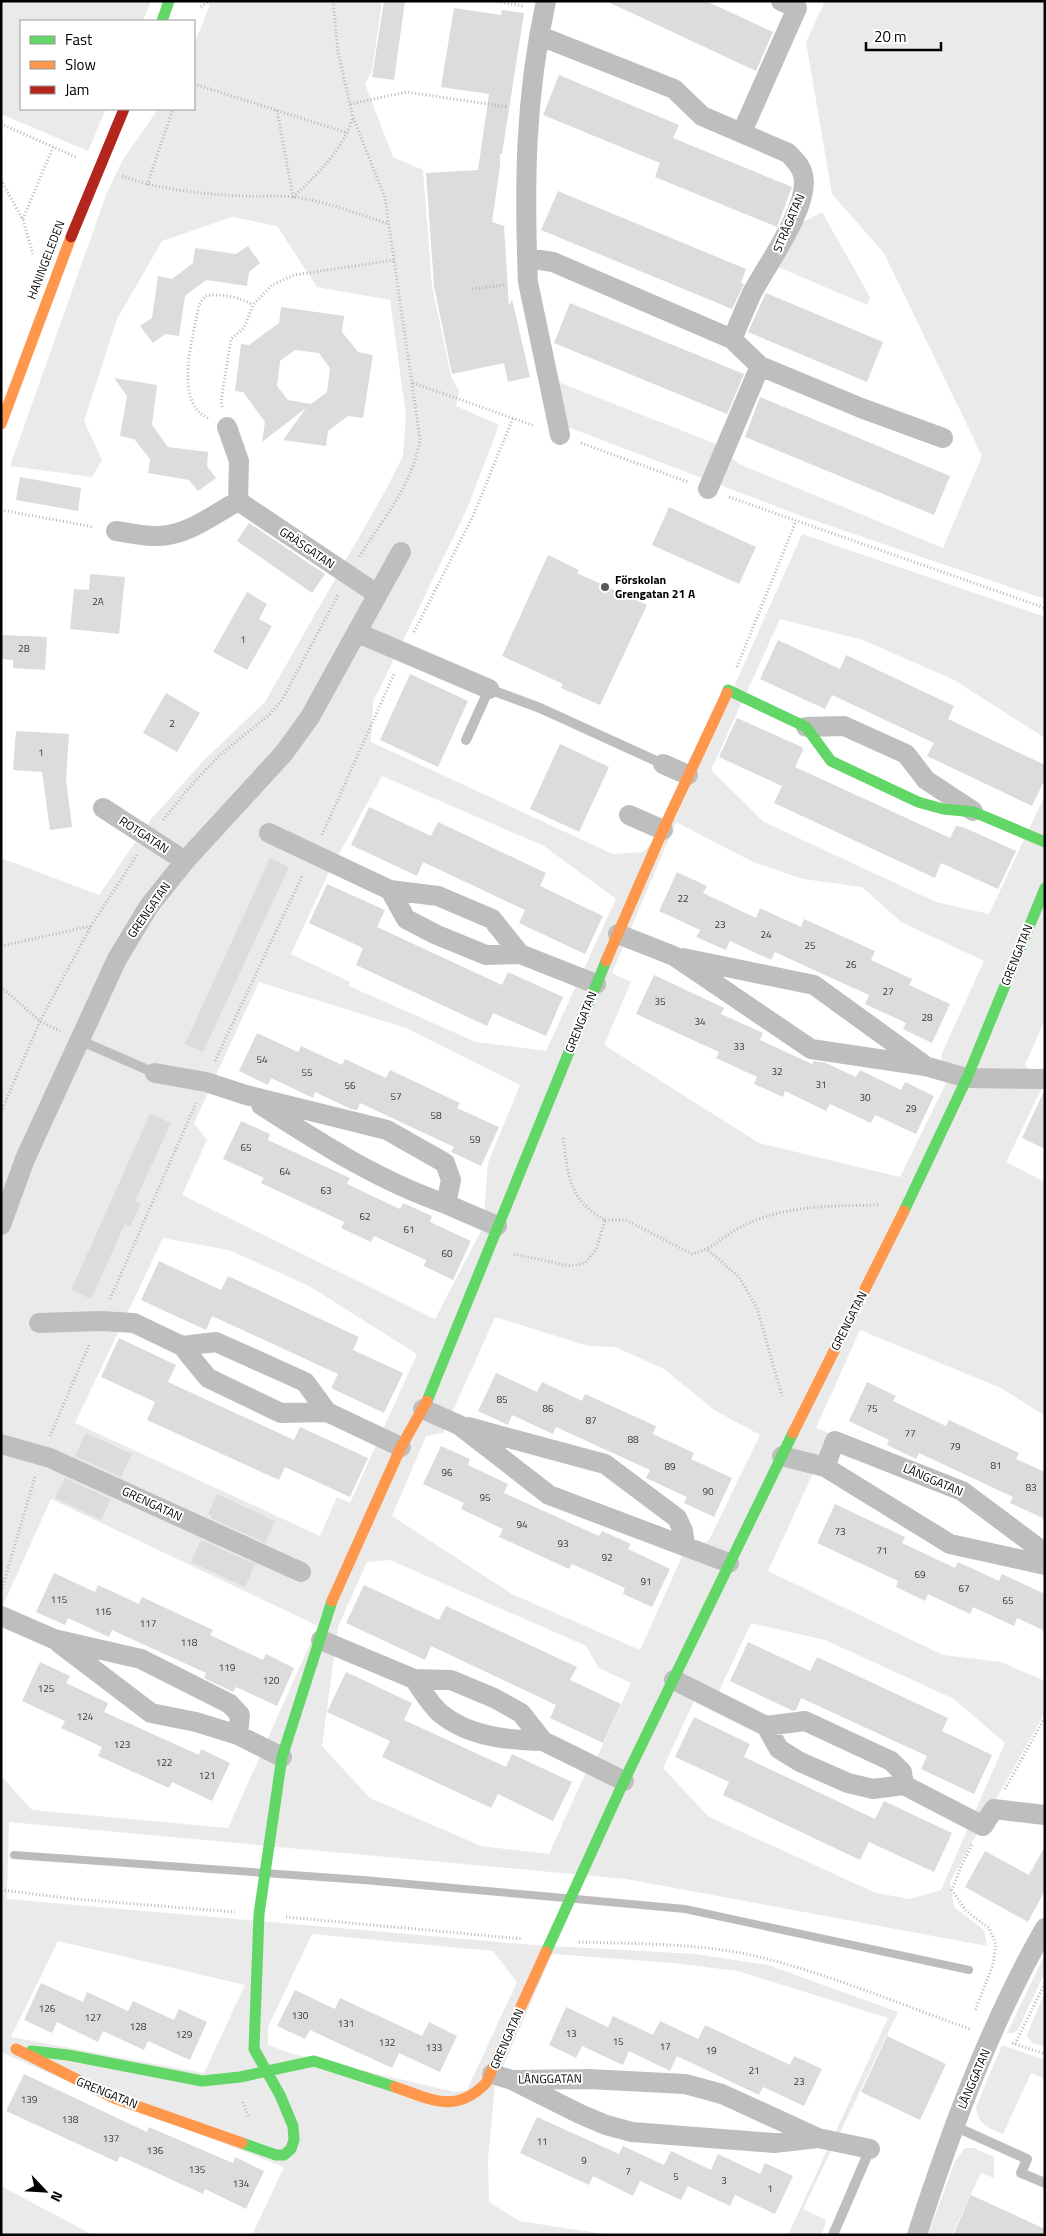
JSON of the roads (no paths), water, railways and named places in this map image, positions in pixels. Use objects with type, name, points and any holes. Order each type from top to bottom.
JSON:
[{"type":"street","points":[[162,20],[169,1]]},
{"type":"street","points":[[162,20],[173,1]]},
{"type":"street","points":[[742,132],[797,8],[781,1]]},
{"type":"street","points":[[545,5],[529,110],[525,172],[527,258],[528,282],[560,435]]},
{"type":"street","name":"STRÅGATAN","points":[[540,36],[674,89],[702,116],[788,153],[798,163],[803,175],[804,188],[782,244],[752,293],[732,339]]},
{"type":"street","name":"HANINGELEDEN","points":[[1,424],[73,230],[124,110]]},
{"type":"street","points":[[527,258],[553,262],[732,339],[760,366],[861,408],[943,438]]},
{"type":"street","points":[[708,489],[760,366]]},
{"type":"street","points":[[116,530],[157,537],[172,535],[186,531],[238,501],[239,461],[227,427]]},
{"type":"street","name":"GRÄSGATAN","points":[[238,501],[377,594]]},
{"type":"street","name":"GRENGATAN","points":[[1,1225],[25,1159],[117,959],[149,906],[186,861],[284,753],[310,717],[401,552]]},
{"type":"street","points":[[358,633],[489,689]]},
{"type":"street","name":"GRENGATAN","points":[[16,2049],[114,2098],[276,2155],[284,2155],[291,2149],[294,2140],[293,2126],[280,2095],[254,2049],[259,1914],[282,1757],[336,1589],[401,1448],[422,1409],[463,1316],[497,1226],[596,984],[663,830],[728,690],[806,727]]},
{"type":"street","points":[[806,727],[844,726],[906,754],[926,780],[974,812],[1045,842]]},
{"type":"street","points":[[806,727],[831,761],[907,797],[943,809],[974,812]]},
{"type":"street","points":[[664,764],[688,775]]},
{"type":"street","points":[[907,797],[919,790],[926,780]]},
{"type":"street","name":"ROTGATAN","points":[[103,808],[186,861]]},
{"type":"street","points":[[629,815],[663,830]]},
{"type":"street","name":"GRENGATAN","points":[[269,833],[390,890],[438,896],[492,919],[520,954]]},
{"type":"street","name":"GRENGATAN","points":[[1,2046],[68,2055],[202,2081],[233,2078],[314,2061],[444,2103],[457,2103],[468,2099],[486,2083],[492,2074],[624,1781],[729,1563],[907,1205],[967,1078],[1045,888]]},
{"type":"street","name":"GRENGATAN","points":[[390,890],[406,919],[436,935],[486,955],[520,954],[596,984]]},
{"type":"street","points":[[618,934],[674,956],[814,985],[925,1066]]},
{"type":"street","points":[[674,956],[810,1049],[925,1066],[967,1078],[1045,1079]]},
{"type":"street","points":[[869,1058],[880,1045],[879,1032]]},
{"type":"street","points":[[155,1072],[206,1082],[246,1096],[387,1130],[445,1163],[451,1180],[446,1204]]},
{"type":"street","points":[[246,1096],[329,1149],[391,1181],[497,1226]]},
{"type":"street","points":[[39,1323],[100,1321],[134,1323],[182,1346],[208,1378],[281,1413],[326,1412],[401,1448]]},
{"type":"street","points":[[182,1346],[216,1342],[305,1382],[326,1412]]},
{"type":"street","points":[[422,1409],[458,1425],[605,1464],[677,1518],[685,1545]]},
{"type":"street","points":[[458,1425],[549,1495],[729,1563]]},
{"type":"street","name":"LÅNGGATAN","points":[[825,1466],[836,1441],[962,1491],[1045,1552]]},
{"type":"street","name":"GRENGATAN","points":[[1,1444],[42,1454],[301,1572]]},
{"type":"street","points":[[782,1456],[825,1466],[950,1544],[1045,1565]]},
{"type":"street","points":[[1,1616],[54,1639],[141,1659],[171,1673],[230,1704],[240,1715],[238,1735]]},
{"type":"street","points":[[54,1639],[151,1713],[196,1722],[238,1735],[282,1757]]},
{"type":"street","points":[[321,1640],[414,1679],[451,1680],[494,1698],[521,1713],[543,1741]]},
{"type":"street","points":[[414,1679],[440,1713],[469,1729],[501,1740],[543,1741],[624,1781]]},
{"type":"street","points":[[674,1680],[766,1726],[806,1721],[891,1761],[902,1772],[904,1785]]},
{"type":"street","points":[[766,1726],[779,1749],[800,1762],[848,1783],[872,1789],[904,1785],[988,1817],[1045,1815]]},
{"type":"street","name":"LÅNGGATAN","points":[[917,2235],[954,2126],[1003,2010],[1045,1928]]},
{"type":"street","name":"LÅNGGATAN","points":[[492,2074],[512,2080],[580,2114],[615,2127],[659,2134],[774,2143],[818,2138]]},
{"type":"street","name":"LÅNGGATAN","points":[[512,2080],[588,2079],[677,2083],[705,2088],[818,2138],[870,2149]]},
{"type":"street","name":"LÅNGGATAN","points":[[580,2114],[577,2105],[578,2098],[588,2079]]},
{"type":"lane","points":[[466,740],[489,689],[540,708],[664,764]]},
{"type":"lane","points":[[79,1040],[155,1072]]},
{"type":"lane","points":[[954,2126],[1027,2159],[1021,2173],[1045,2183]]},
{"type":"lane","points":[[833,2235],[870,2149]]},
{"type":"waterway","points":[[14,1855],[363,1880],[565,1898]]},
{"type":"waterway","points":[[576,1899],[685,1909],[969,1970]]},
{"type":"place","name":"Förskolan Grengatan 21 A","points":[[605,587]]}]
